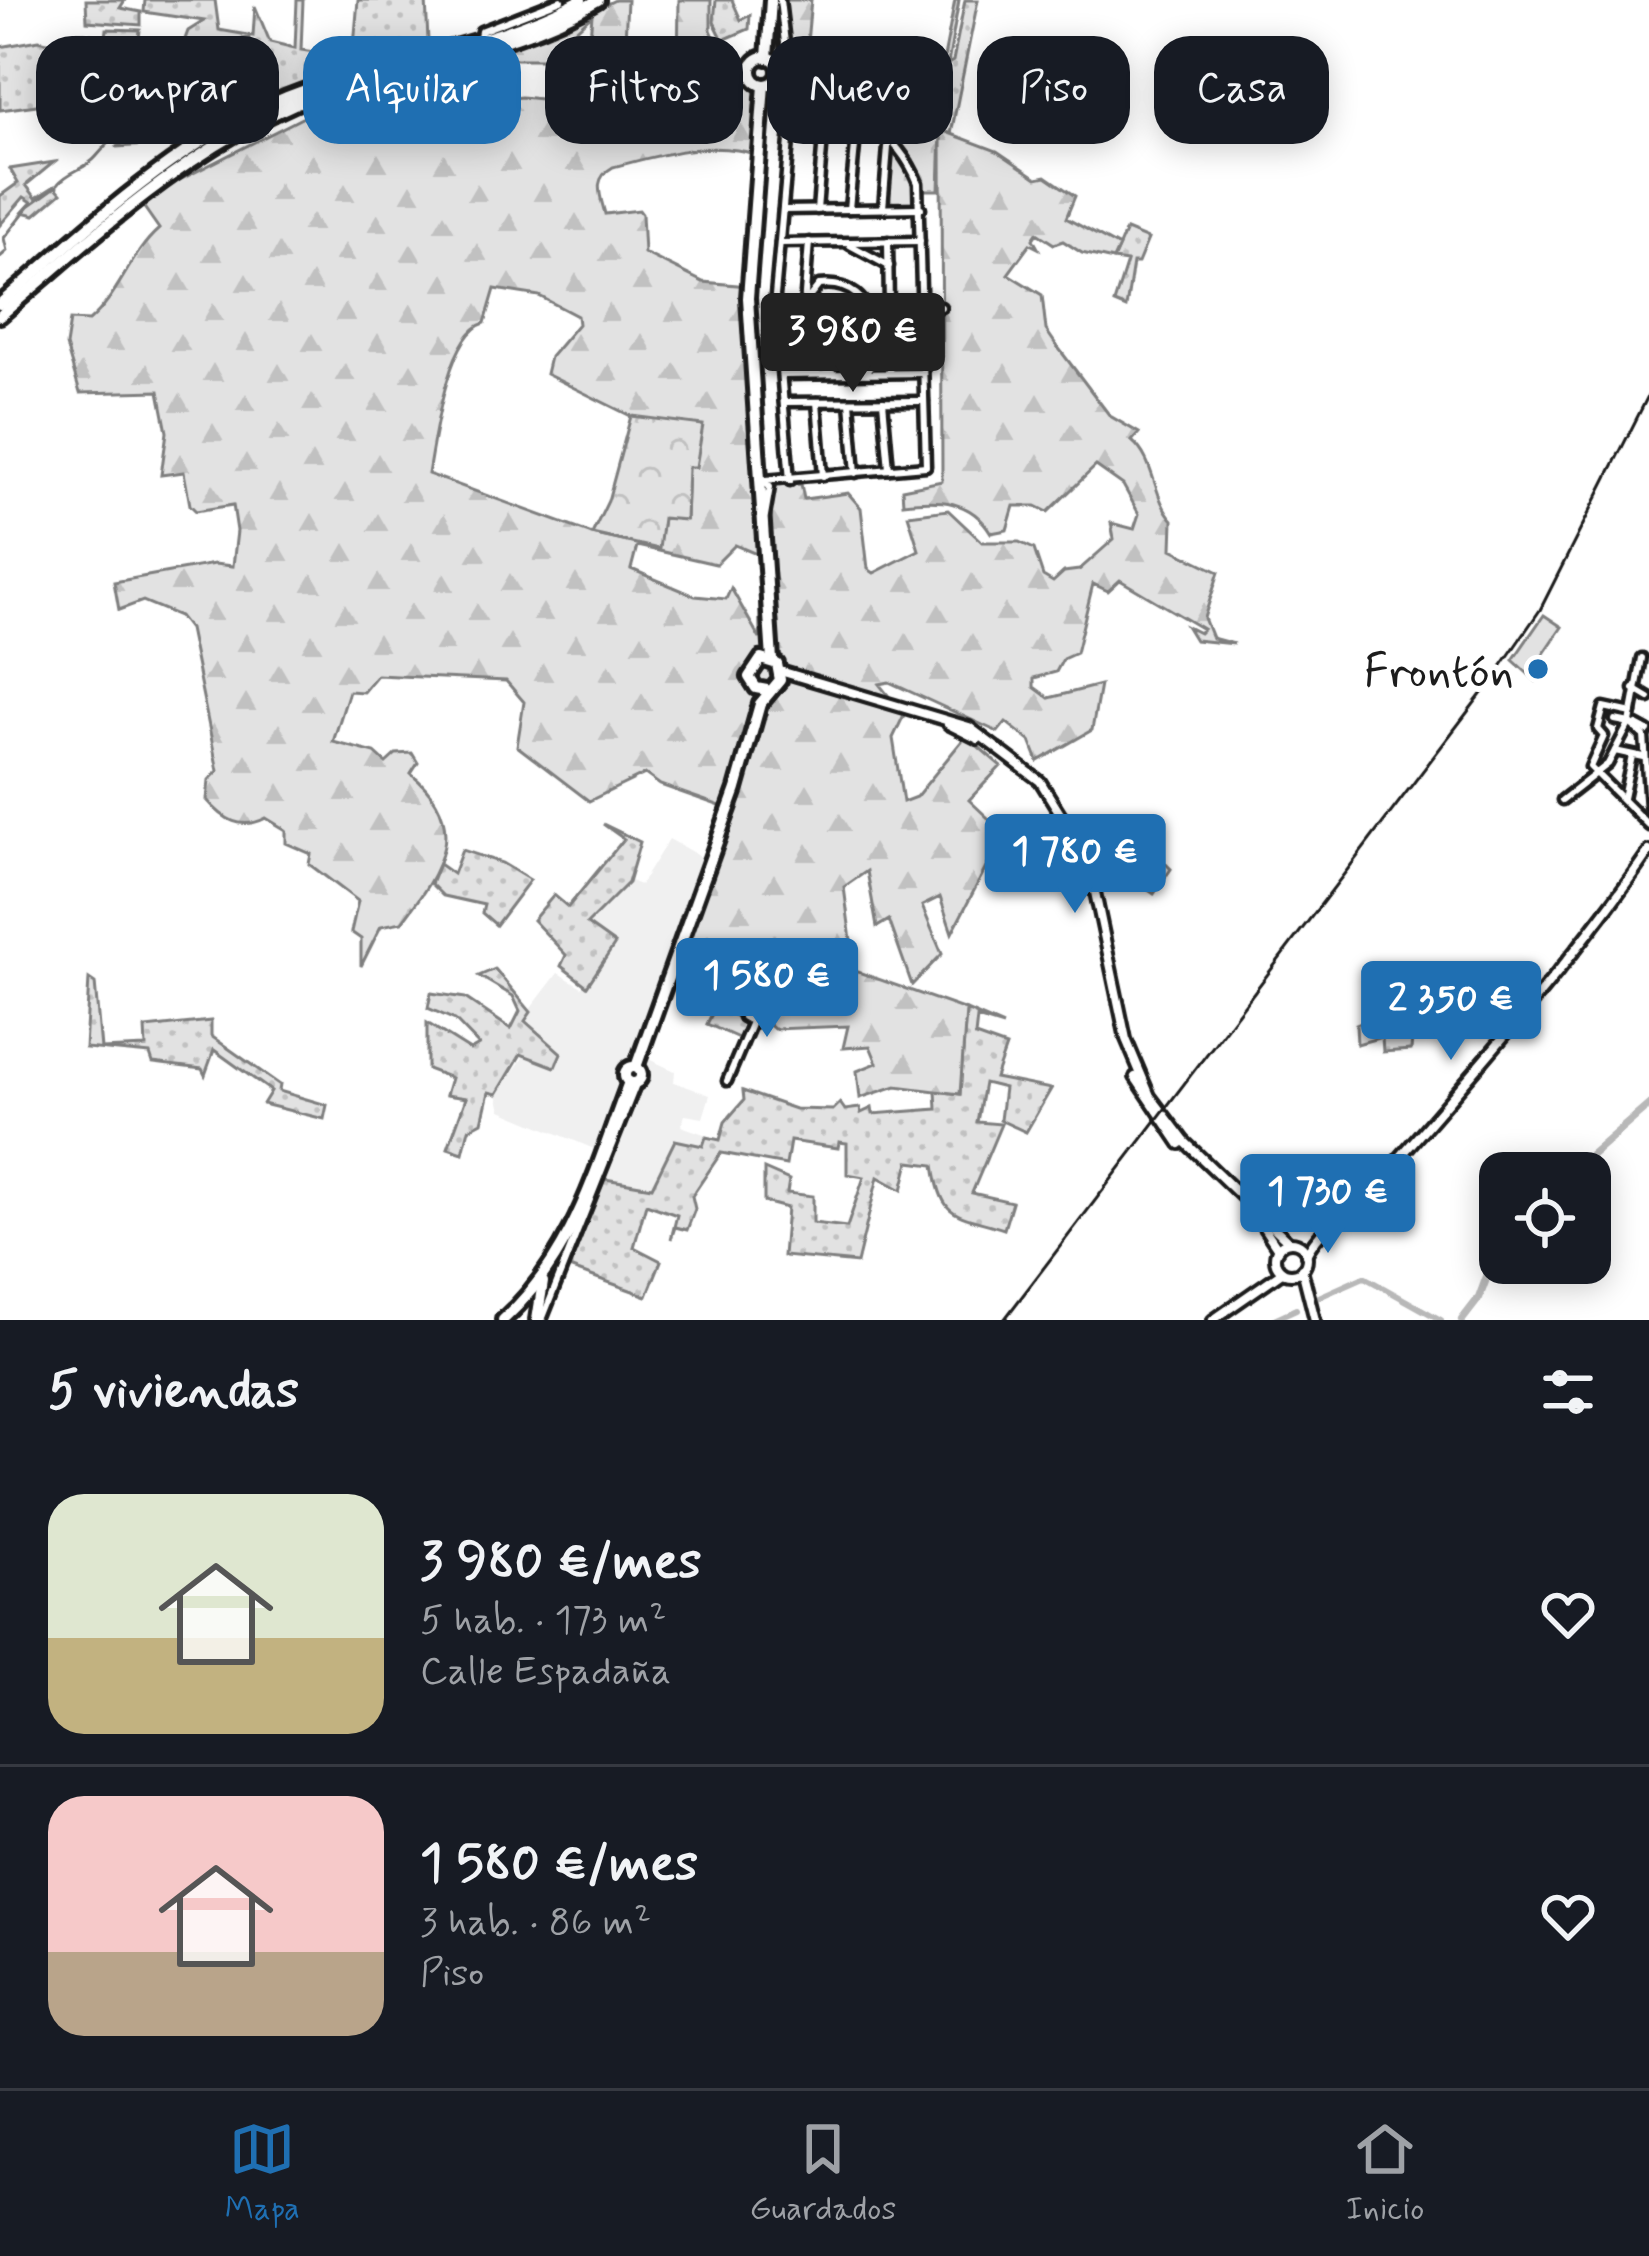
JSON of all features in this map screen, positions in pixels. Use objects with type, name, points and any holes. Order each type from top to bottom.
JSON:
[{"type":"highway","points":[[0,304],[150,177],[244,118],[340,77],[512,32],[581,0]]},
{"type":"highway","points":[[0,316],[165,177],[248,126],[355,82],[515,41],[598,0]]},
{"type":"highway","points":[[775,36],[776,0]]},
{"type":"highway","points":[[764,85],[754,78],[752,68],[767,67]]},
{"type":"highway","points":[[499,1320],[548,1271],[576,1231],[633,1082],[641,1074],[636,1067],[748,752],[769,675],[763,481],[748,286],[767,80]]},
{"type":"highway","points":[[540,1320],[548,1271]]},
{"type":"main road","points":[[769,675],[969,727],[1040,782],[1072,824],[1088,860],[1126,1039],[1150,1096],[1184,1141],[1306,1255]]},
{"type":"main road","points":[[769,675],[938,720],[992,747],[1037,786],[1067,828],[1088,875],[1121,1040],[1139,1086],[1180,1145],[1264,1221],[1278,1249],[1268,1277],[1213,1320]]},
{"type":"main road","points":[[1313,1320],[1302,1268],[1315,1239],[1375,1187],[1649,855]]},
{"type":"main road","points":[[1278,1249],[1315,1239]]},
{"type":"main road","points":[[1276,1262],[1288,1273],[1313,1320]]},
{"type":"main road","points":[[1268,1277],[1302,1268]]},
{"type":"street","points":[[480,36],[481,31],[561,0]]},
{"type":"street","points":[[776,0],[784,36]]},
{"type":"street","points":[[788,144],[775,296],[790,481]]},
{"type":"street","points":[[817,210],[822,144]]},
{"type":"street","points":[[849,209],[855,144]]},
{"type":"street","points":[[883,208],[888,144]]},
{"type":"street","points":[[763,481],[926,466],[921,208],[907,155],[897,144]]},
{"type":"street","points":[[782,210],[921,208]]},
{"type":"street","points":[[888,241],[890,373]]},
{"type":"street","points":[[780,243],[921,241]]},
{"type":"street","points":[[809,242],[804,304],[809,374]]},
{"type":"street","points":[[841,242],[889,266]]},
{"type":"street","points":[[804,304],[819,285],[842,286],[866,304],[871,330]]},
{"type":"street","points":[[922,307],[941,307]]},
{"type":"street","points":[[805,319],[818,335],[838,346],[856,346],[871,330],[890,330]]},
{"type":"street","points":[[856,374],[890,352]]},
{"type":"street","points":[[808,361],[838,374]]},
{"type":"street","points":[[782,375],[923,373]]},
{"type":"street","points":[[883,401],[889,469]]},
{"type":"street","points":[[784,402],[924,401]]},
{"type":"street","points":[[850,402],[856,473]]},
{"type":"street","points":[[817,403],[823,476]]},
{"type":"street","points":[[1562,800],[1606,767],[1630,722],[1642,658]]},
{"type":"street","points":[[1634,689],[1649,698]]},
{"type":"street","points":[[1598,730],[1604,706],[1646,734],[1643,757],[1649,806]]},
{"type":"street","points":[[1615,720],[1630,722]]},
{"type":"street","points":[[1598,730],[1619,737]]},
{"type":"street","points":[[1598,730],[1604,736],[1590,765],[1649,826]]},
{"type":"street","points":[[1615,751],[1643,757]]},
{"type":"street","points":[[1623,799],[1632,756]]},
{"type":"street","points":[[1606,767],[1627,771]]},
{"type":"street","points":[[728,1081],[752,1022],[743,1017]]},
{"type":"street","points":[[540,1320],[576,1231]]},
{"type":"shaded area","points":[[669,839],[715,865],[699,929],[662,1005],[644,1057],[675,1071],[674,1082],[710,1095],[703,1118],[685,1115],[681,1126],[707,1135],[704,1146],[675,1140],[652,1186],[589,1179],[599,1151],[501,1110],[497,1094],[538,1037],[522,1020],[558,973],[582,987],[609,945],[583,926],[628,880],[640,885]]},
{"type":"green space","points":[[86,0],[125,0],[120,8],[141,12],[141,25],[87,21]]},
{"type":"green space","points":[[145,0],[215,0],[219,30],[253,36],[186,36],[204,21],[144,12]]},
{"type":"green space","points":[[297,0],[303,0],[303,87],[282,94],[279,44],[295,48]]},
{"type":"green space","points":[[358,0],[426,0],[428,36],[355,36]]},
{"type":"green space","points":[[615,0],[627,0],[625,36],[590,36],[592,15],[569,36],[545,36],[545,59],[521,59],[521,42]]},
{"type":"green space","points":[[679,0],[711,0],[714,36],[678,36]]},
{"type":"green space","points":[[716,0],[732,0],[741,20],[750,15],[749,29],[732,36],[721,36],[714,22]]},
{"type":"green space","points":[[775,0],[811,0],[808,36],[774,36]]},
{"type":"green space","points":[[955,0],[959,0],[953,36],[948,36]]},
{"type":"green space","points":[[965,0],[978,0],[953,124],[953,61]]},
{"type":"green space","points":[[255,6],[268,36],[253,36]]},
{"type":"green space","points":[[107,29],[140,30],[139,36],[106,36]]},
{"type":"green space","points":[[36,41],[36,105],[0,110],[0,47]]},
{"type":"green space","points":[[748,78],[760,93],[758,155],[722,148],[649,158],[606,172],[600,194],[605,214],[639,210],[642,214],[644,253],[703,282],[748,286],[765,485],[801,484],[804,499],[848,493],[861,508],[868,569],[874,573],[919,550],[908,515],[948,510],[982,542],[1019,542],[1034,549],[1043,576],[1053,582],[1064,572],[1079,570],[1114,539],[1111,523],[1134,529],[1139,514],[1123,485],[1096,466],[1048,512],[1036,506],[1014,506],[1007,530],[991,533],[974,513],[953,504],[903,503],[902,489],[942,481],[941,144],[953,144],[953,134],[997,151],[1037,178],[1046,176],[1075,196],[1066,218],[1119,247],[1113,260],[1082,253],[1063,241],[1054,244],[1037,233],[1033,239],[1038,248],[1030,244],[1008,274],[1042,295],[1046,330],[1057,346],[1110,416],[1139,433],[1132,441],[1146,459],[1173,520],[1172,549],[1219,572],[1204,618],[1212,638],[1234,644],[1195,640],[1187,627],[1199,633],[1203,629],[1120,580],[1108,591],[1093,584],[1076,653],[1063,659],[1056,672],[1034,678],[1034,687],[1049,698],[1100,685],[1092,730],[1038,761],[1030,741],[1006,722],[998,732],[889,682],[879,684],[904,715],[893,738],[903,802],[916,797],[966,736],[1001,766],[969,800],[1004,833],[952,933],[940,897],[922,906],[942,954],[912,985],[889,920],[877,927],[867,871],[844,887],[855,971],[966,1010],[960,1094],[896,1086],[860,1098],[857,1071],[877,1063],[870,1046],[843,1048],[848,1026],[774,1029],[754,1011],[678,972],[746,758],[726,808],[660,785],[645,774],[589,801],[517,746],[524,702],[506,681],[377,675],[363,692],[349,691],[333,742],[375,753],[386,763],[396,754],[412,753],[418,763],[411,774],[429,792],[445,829],[444,847],[428,884],[402,922],[381,926],[361,966],[361,939],[351,932],[358,901],[309,864],[311,854],[286,843],[286,830],[266,818],[234,821],[207,800],[209,780],[218,771],[189,629],[179,616],[143,601],[119,610],[114,582],[214,564],[233,566],[237,531],[233,505],[196,511],[190,505],[184,472],[161,475],[167,432],[159,391],[80,393],[66,346],[70,320],[89,321],[99,311],[159,229],[143,206],[164,188],[250,144],[279,144],[279,130],[303,117],[303,144],[521,144],[521,97],[545,99],[545,144],[743,144],[743,85]],"holes":[[[495,289],[539,296],[577,316],[578,324],[550,357],[546,374],[631,416],[662,422],[695,467],[688,466],[686,519],[663,518],[658,549],[592,534],[428,474],[452,366],[472,331],[485,323]],[[735,545],[759,555],[760,639],[731,588],[726,599],[695,596],[631,569],[637,546],[716,564]]]},
{"type":"green space","points":[[894,144],[911,172],[917,205],[884,205]]},
{"type":"green space","points":[[900,144],[941,144],[939,190],[922,190],[913,159]]},
{"type":"green space","points":[[54,162],[26,185],[36,198],[55,186],[61,193],[35,215],[23,212],[32,202],[24,197],[0,225],[0,196],[18,183],[10,169]]},
{"type":"green space","points":[[1126,230],[1148,239],[1138,263],[1133,263],[1126,308],[1114,303],[1127,262],[1113,260]]},
{"type":"green space","points":[[631,416],[703,425],[696,467],[688,467],[686,520],[663,518],[659,549],[592,534],[608,501]]},
{"type":"green space","points":[[1544,615],[1562,627],[1539,661],[1546,667],[1536,681],[1513,660]]},
{"type":"green space","points":[[1105,812],[1133,867],[1157,855],[1171,869],[1154,894],[1119,870],[1106,888],[1087,846],[1082,814]]},
{"type":"green space","points":[[603,824],[640,842],[628,883],[587,924],[615,944],[587,986],[561,966],[566,955],[533,920],[554,895],[568,907],[624,839]]},
{"type":"green space","points":[[462,850],[502,863],[530,880],[496,925],[482,913],[484,905],[443,896],[431,884],[439,864],[453,874]]},
{"type":"green space","points":[[495,969],[531,1012],[525,1021],[561,1053],[555,1067],[521,1054],[497,1094],[489,1092],[482,1122],[469,1129],[463,1153],[448,1148],[466,1098],[446,1095],[451,1078],[427,1069],[427,1023],[470,1050],[479,1045],[455,1020],[428,1008],[431,993],[465,998],[511,1029],[520,1011],[513,996],[479,976]]},
{"type":"green space","points":[[89,979],[95,983],[101,1049],[146,1047],[145,1028],[211,1021],[211,1036],[280,1085],[279,1091],[327,1105],[324,1119],[263,1104],[271,1091],[214,1050],[205,1075],[202,1069],[153,1063],[150,1054],[85,1048]]},
{"type":"green space","points":[[1417,985],[1411,1050],[1383,1052],[1382,1037],[1357,1044],[1356,1024],[1387,1012],[1411,1015]]},
{"type":"green space","points":[[722,993],[753,1012],[750,1019],[735,1008],[731,1014],[749,1022],[743,1040],[707,1024]]},
{"type":"green space","points":[[966,1010],[1003,1026],[977,1018],[975,1036],[1006,1047],[995,1078],[1051,1089],[1026,1132],[1000,1120],[1004,1088],[984,1083],[977,1122],[1001,1124],[972,1193],[1012,1202],[1004,1229],[953,1212],[941,1196],[934,1165],[909,1162],[902,1190],[878,1177],[857,1263],[783,1256],[787,1208],[764,1202],[764,1169],[789,1180],[787,1193],[813,1196],[813,1223],[847,1227],[864,1177],[847,1174],[847,1143],[839,1142],[838,1148],[790,1141],[786,1165],[721,1153],[692,1196],[695,1209],[687,1230],[675,1227],[671,1239],[677,1215],[646,1204],[634,1247],[661,1261],[647,1296],[569,1268],[605,1179],[652,1187],[675,1140],[703,1146],[706,1137],[720,1140],[725,1122],[744,1100],[743,1091],[795,1109],[833,1110],[840,1103],[845,1110],[860,1108],[861,1113],[872,1108],[873,1114],[937,1109],[936,1091],[960,1094]]},
{"type":"waterway","points":[[58,184],[108,144]]},
{"type":"waterway","points":[[0,257],[7,251],[4,238],[29,206],[57,186]]},
{"type":"waterway","points":[[1594,1152],[1649,1105]]},
{"type":"waterway","points":[[1319,1297],[1364,1277],[1441,1320]]},
{"type":"waterway","points":[[1462,1320],[1484,1284]]},
{"type":"waterway","points":[[1272,1320],[1296,1309]]},
{"type":"railway","points":[[1004,1320],[1489,684],[1540,610],[1649,394]]},
{"type":"place","name":"Frontón","points":[[1538,669]]}]
